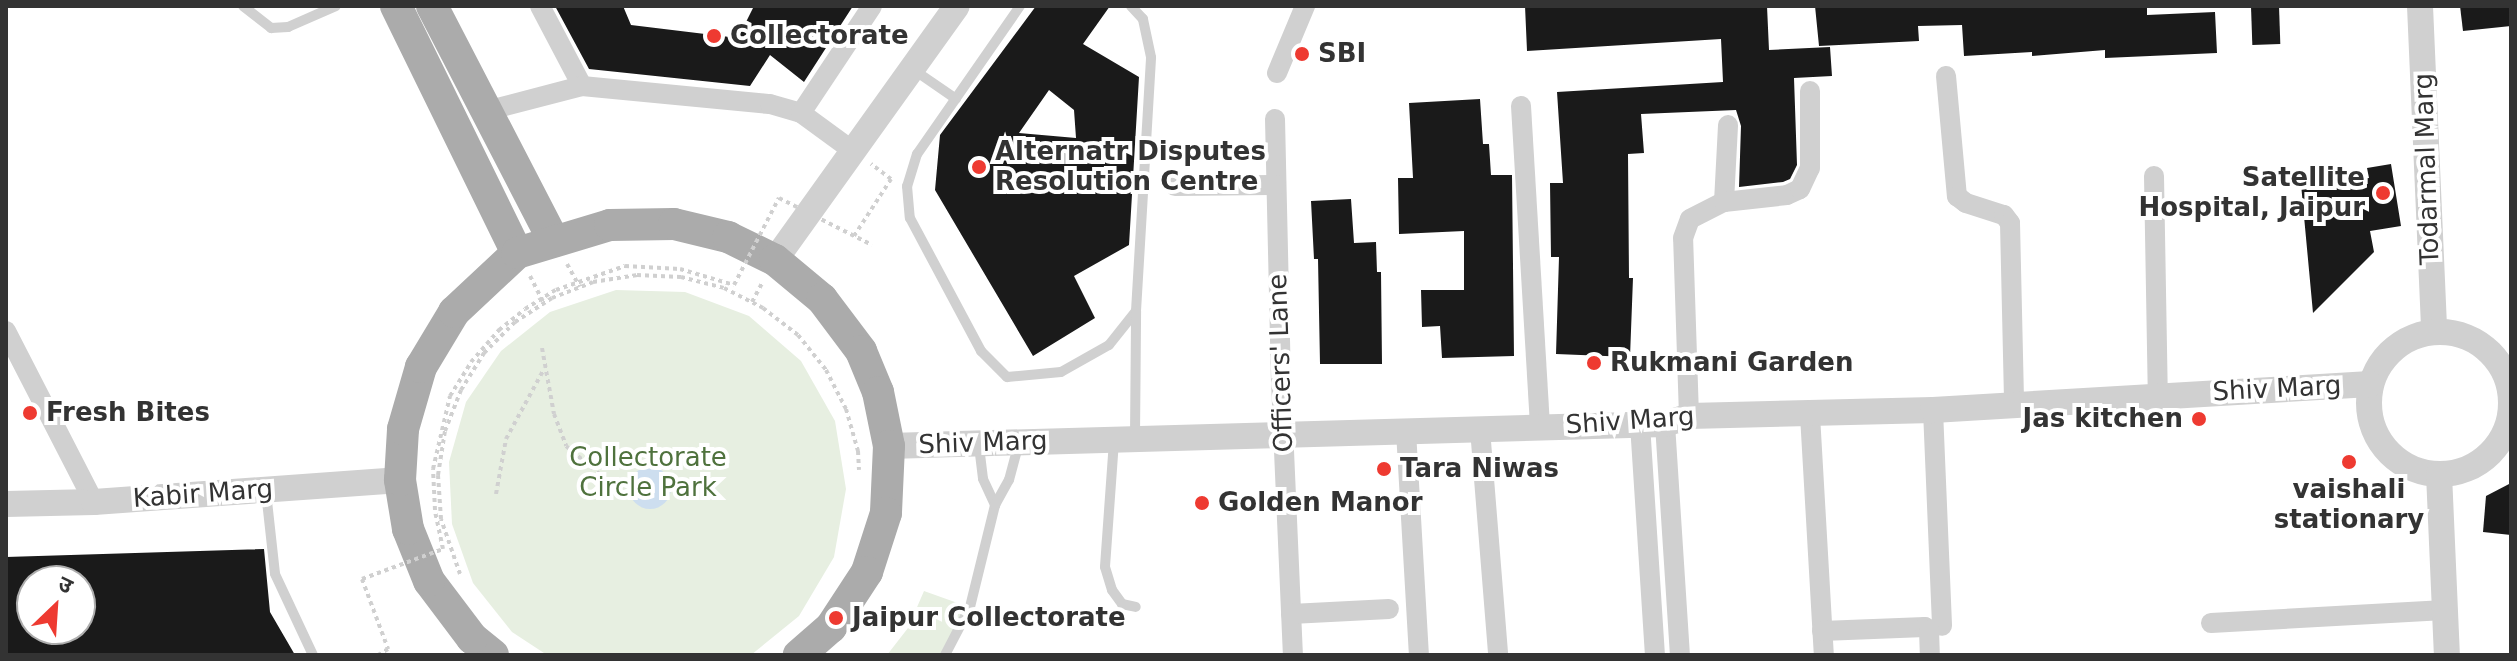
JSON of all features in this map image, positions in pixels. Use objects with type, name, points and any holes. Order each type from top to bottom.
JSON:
[{"type":"main road","points":[[396,6],[517,253]]},
{"type":"main road","points":[[432,6],[554,241]]},
{"type":"main road","points":[[484,649],[429,581],[408,529],[400,480],[403,429],[421,367],[454,312],[517,253],[610,225],[674,224],[728,237],[775,260],[822,299],[861,351],[878,392],[889,446],[886,513],[867,572],[831,627],[799,655]]},
{"type":"street","points":[[540,6],[582,86]]},
{"type":"street","points":[[801,113],[872,6]]},
{"type":"street","points":[[775,260],[957,6]]},
{"type":"street","points":[[1277,73],[1305,6]]},
{"type":"street","name":"Todarmal Marg","points":[[2420,6],[2434,332]]},
{"type":"street","points":[[1946,76],[1957,196],[1966,203],[2004,215],[2010,223],[2014,404]]},
{"type":"street","points":[[486,111],[582,86],[770,104],[801,113],[853,151]]},
{"type":"street","points":[[1655,655],[1665,421],[1683,238],[1690,219],[1724,202],[1787,195],[1800,189],[1810,168],[1810,91]]},
{"type":"street","points":[[1521,106],[1540,427]]},
{"type":"street","name":"Officers' Lane","points":[[1275,119],[1282,435],[1293,655]]},
{"type":"street","points":[[1724,202],[1728,125]]},
{"type":"street","points":[[2154,176],[2158,396]]},
{"type":"street","points":[[1175,186],[1276,185]]},
{"type":"street","points":[[6,331],[94,502]]},
{"type":"street","points":[[2434,332],[2460,334],[2483,345],[2501,365],[2511,389],[2511,414],[2503,438],[2486,458],[2464,470],[2439,474],[2414,470],[2391,456],[2375,435],[2368,410],[2370,384],[2379,364],[2394,348],[2412,336],[2434,332]]},
{"type":"street","name":"Shiv Marg","points":[[889,446],[1540,427],[1933,410],[2370,384]]},
{"type":"street","points":[[1933,410],[1942,626]]},
{"type":"street","points":[[1810,415],[1824,655]]},
{"type":"street","points":[[1665,421],[1680,655]]},
{"type":"street","points":[[1480,429],[1498,655]]},
{"type":"street","points":[[1406,431],[1419,655]]},
{"type":"street","points":[[2439,474],[2447,655]]},
{"type":"street","name":"Kabir Marg","points":[[6,504],[94,502],[400,480]]},
{"type":"street","points":[[1291,614],[1389,609]]},
{"type":"street","points":[[2211,623],[2445,610]]},
{"type":"street","points":[[1822,631],[1925,627],[1929,630],[1930,655]]},
{"type":"lane","points":[[243,6],[271,28],[288,27],[336,6]]},
{"type":"lane","points":[[1020,6],[917,154],[907,186],[910,218],[981,351],[1007,377],[1061,372],[1109,345],[1136,311]]},
{"type":"lane","points":[[1131,6],[1143,19],[1151,57],[1125,439],[1105,567],[1112,590],[1122,604],[1136,607]]},
{"type":"lane","points":[[912,69],[956,99]]},
{"type":"lane","points":[[945,655],[970,607],[995,505],[1009,480],[1019,442]]},
{"type":"lane","points":[[979,444],[983,479],[995,505]]},
{"type":"lane","points":[[266,490],[275,574],[313,655]]},
{"type":"path","points":[[854,236],[891,179]]},
{"type":"path","points":[[378,655],[388,649],[362,579],[443,549],[435,510],[433,469],[450,396],[471,362],[499,330],[556,290],[625,266],[680,269],[734,285],[779,198],[872,245]]},
{"type":"path","points":[[453,561],[441,519],[438,475],[445,431],[461,390],[484,353],[515,322],[552,298],[593,282],[637,275],[681,277],[724,288],[763,308],[798,335],[826,370],[846,409],[858,451],[860,480]]},
{"type":"path","points":[[542,348],[554,414],[566,446],[609,482]]},
{"type":"path","points":[[496,494],[506,439],[546,367]]},
{"type":"green space","name":"Collectorate Circle Park","points":[[616,290],[685,292],[749,316],[801,361],[835,421],[846,489],[834,557],[799,616],[751,655],[547,655],[512,632],[473,583],[452,524],[449,462],[466,402],[501,351],[550,312]]},
{"type":"green space","points":[[924,591],[966,606],[941,655],[887,655],[908,628]]},
{"type":"water","points":[[650,467],[665,473],[671,488],[665,503],[650,509],[635,503],[629,488],[635,473]]},
{"type":"building","points":[[555,6],[623,6],[631,25],[738,38],[754,6],[853,6],[804,82],[770,55],[750,86],[589,69]]},
{"type":"building","name":"Alternatr Disputes Resolution Centre","points":[[1036,6],[1110,6],[1083,44],[1139,77],[1129,245],[1074,276],[1095,318],[1033,356],[935,190],[940,135]],"holes":[[[1049,90],[1074,110],[1076,138],[1019,133]]]},
{"type":"building","points":[[1525,6],[1767,6],[1769,50],[1830,47],[1832,76],[1794,78],[1797,165],[1790,179],[1783,182],[1739,187],[1741,126],[1736,110],[1641,114],[1644,153],[1628,154],[1629,278],[1633,278],[1630,357],[1556,354],[1559,257],[1551,257],[1550,183],[1563,183],[1557,92],[1723,82],[1721,39],[1527,51]]},
{"type":"building","points":[[1815,6],[2147,6],[2147,15],[2215,12],[2217,53],[2105,58],[2105,50],[2032,56],[2032,52],[1964,56],[1962,25],[1918,26],[1919,41],[1819,46]]},
{"type":"building","points":[[2279,6],[2280,44],[2252,45],[2251,7]]},
{"type":"building","points":[[2460,6],[2511,6],[2511,26],[2463,31]]},
{"type":"building","points":[[1480,99],[1483,144],[1489,144],[1491,175],[1512,175],[1514,356],[1442,358],[1440,326],[1422,327],[1421,290],[1464,290],[1464,231],[1399,234],[1398,178],[1413,178],[1409,103]]},
{"type":"building","points":[[2391,164],[2401,226],[2370,231],[2374,252],[2313,313],[2301,184],[2369,178],[2367,168]]},
{"type":"building","points":[[1351,199],[1354,243],[1376,242],[1377,272],[1381,272],[1382,364],[1320,364],[1318,259],[1314,259],[1311,201]]},
{"type":"building","points":[[2511,483],[2511,535],[2483,532],[2486,496]]},
{"type":"building","points":[[264,549],[270,612],[295,655],[8,655],[6,557]]},
{"type":"place","name":"Collectorate","points":[[714,36]]},
{"type":"place","name":"SBI","points":[[1302,54]]},
{"type":"place","name":"Alternatr Disputes Resolution Centre","points":[[979,167]]},
{"type":"place","name":"Satellite Hospital, Jaipur","points":[[2383,193]]},
{"type":"place","name":"Rukmani Garden","points":[[1594,363]]},
{"type":"place","name":"Fresh Bites","points":[[30,413]]},
{"type":"place","name":"Jas kitchen","points":[[2199,419]]},
{"type":"place","name":"vaishali stationary","points":[[2349,462]]},
{"type":"place","name":"Tara Niwas","points":[[1384,469]]},
{"type":"place","name":"Golden Manor","points":[[1202,503]]},
{"type":"place","name":"Jaipur Collectorate","points":[[836,618]]}]
